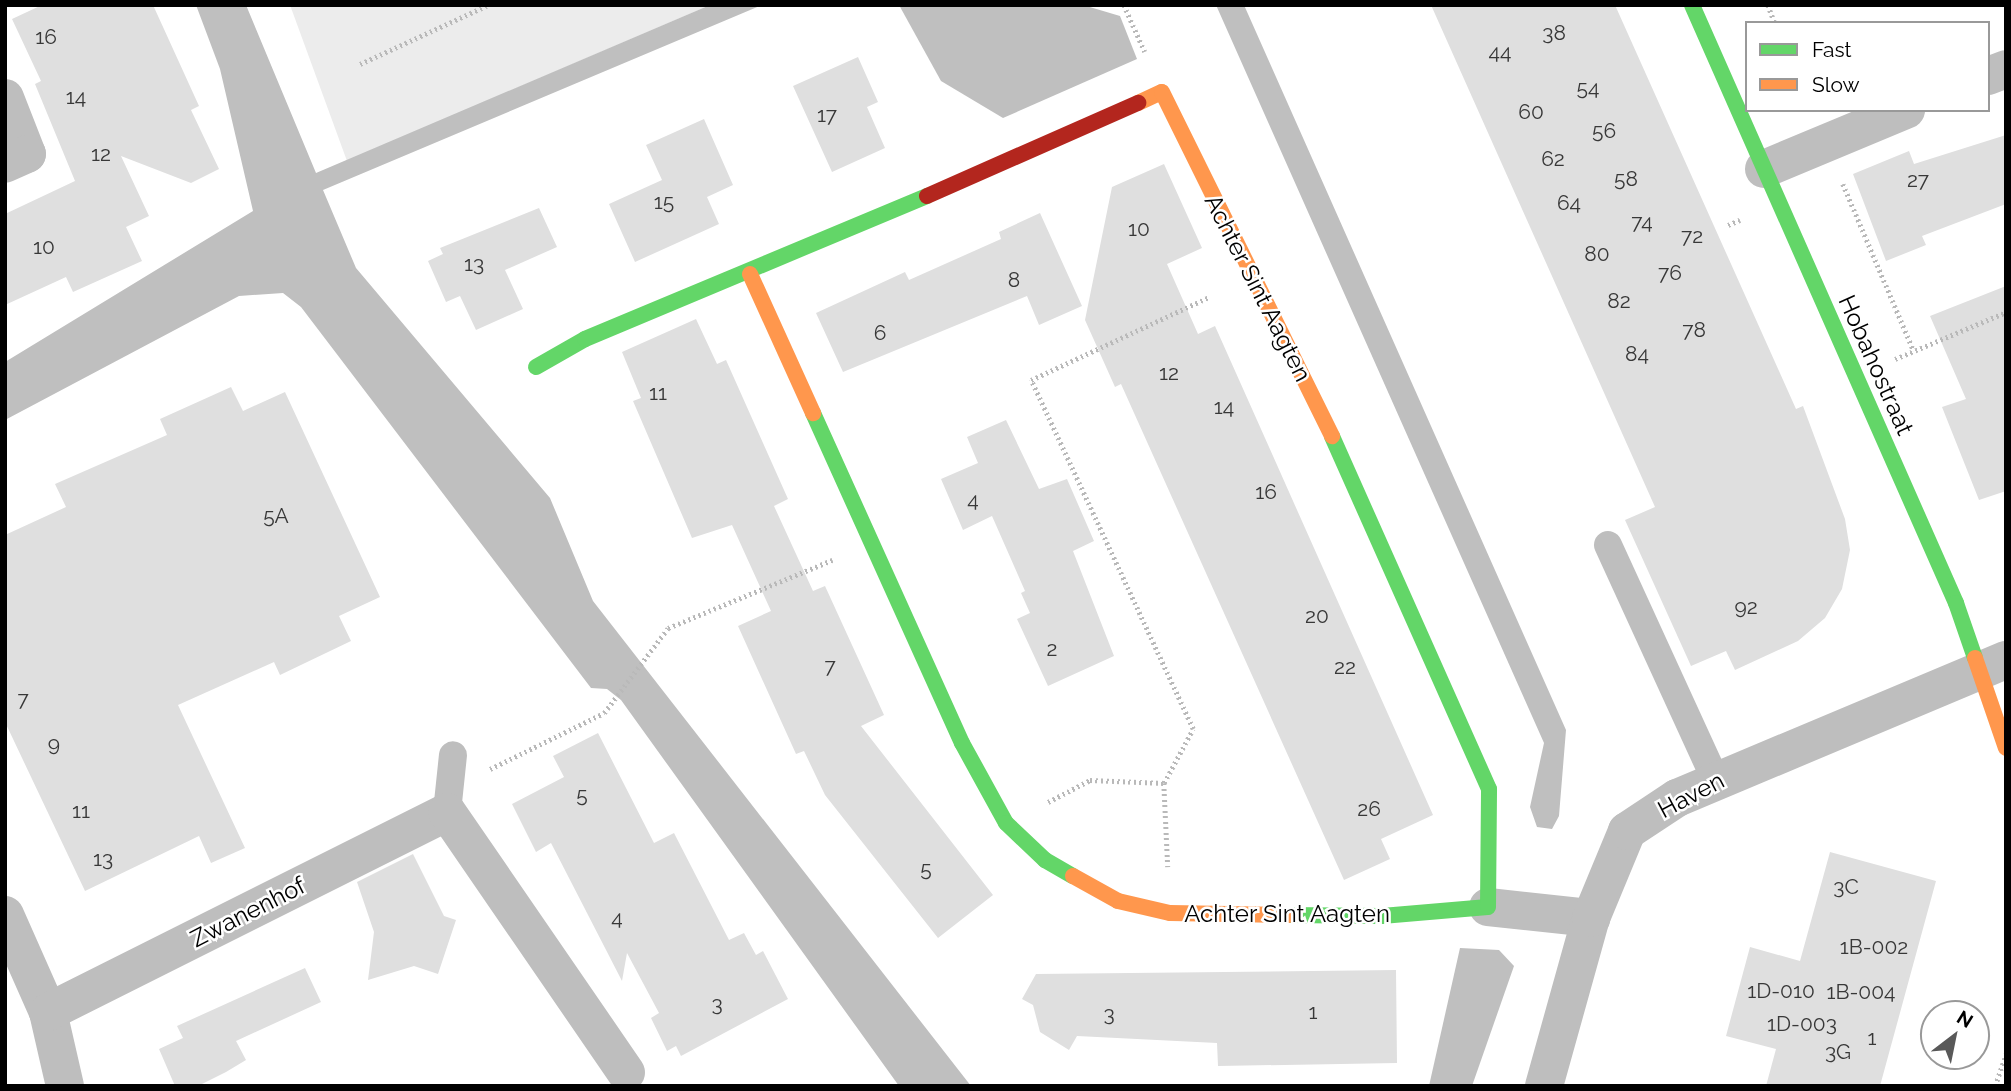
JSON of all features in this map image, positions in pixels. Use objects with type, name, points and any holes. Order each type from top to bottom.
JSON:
[{"type":"street","name":"Hobahostraat","points":[[1692,5],[1956,603],[1993,666],[2006,748]]},
{"type":"street","name":"Achter Sint Aagten","points":[[536,367],[585,339],[750,274],[1162,92],[1250,278],[1320,409],[1489,789],[1488,907]]},
{"type":"street","points":[[5,98],[27,154],[5,164]]},
{"type":"street","points":[[1764,169],[1901,112]]},
{"type":"street","name":"Achter Sint Aagten","points":[[750,274],[962,743],[1006,823],[1045,860],[1108,895],[1170,914],[1382,916],[1488,907],[1591,918]]},
{"type":"street","name":"Haven","points":[[1544,1086],[1591,918],[1627,831],[1716,781],[1993,666]]},
{"type":"street","points":[[448,800],[626,1072]]},
{"type":"street","name":"Zwanenhof","points":[[48,1013],[448,800]]},
{"type":"street","points":[[5,915],[48,1013],[65,1086]]},
{"type":"lane","points":[[1608,545],[1716,781]]},
{"type":"lane","points":[[448,800],[453,755]]},
{"type":"path","points":[[359,64],[488,5]]},
{"type":"path","points":[[1826,143],[1914,351]]},
{"type":"path","points":[[1170,914],[1164,783],[1193,729],[1031,380],[1250,278]]},
{"type":"path","points":[[1855,376],[2006,313]]},
{"type":"path","points":[[448,800],[604,713],[668,628],[872,543]]},
{"type":"path","points":[[1006,823],[1090,780],[1164,783]]},
{"type":"path","points":[[1995,1086],[2006,1054]]},
{"type":"shaded area","points":[[196,5],[246,5],[316,173],[710,5],[762,5],[323,190],[356,268],[550,498],[593,601],[971,1086],[899,1086],[621,700],[607,689],[591,688],[301,307],[283,293],[239,296],[5,420],[5,362],[253,211],[220,69]]},
{"type":"shaded area","points":[[290,5],[710,5],[347,161]]},
{"type":"shaded area","points":[[899,5],[1083,5],[1120,16],[1137,59],[1003,118],[941,81]]},
{"type":"shaded area","points":[[1216,5],[1244,5],[1566,730],[1559,816],[1552,829],[1537,827],[1530,807],[1544,743]]},
{"type":"shaded area","points":[[1460,948],[1499,950],[1514,966],[1472,1086],[1429,1086]]},
{"type":"building","points":[[42,5],[153,5],[199,106],[191,110],[219,169],[191,183],[121,156],[149,216],[126,227],[142,261],[73,292],[66,277],[5,305],[5,214],[75,181],[35,84],[41,81],[12,19]]},
{"type":"building","points":[[1431,5],[1615,5],[1796,409],[1803,406],[1845,519],[1850,550],[1842,589],[1825,618],[1798,641],[1735,670],[1726,651],[1691,666],[1625,520],[1655,507]]},
{"type":"building","points":[[858,57],[878,102],[867,107],[885,148],[832,172],[793,86]]},
{"type":"building","points":[[704,119],[733,185],[707,197],[719,224],[635,262],[609,204],[662,180],[646,145]]},
{"type":"building","points":[[2006,135],[2006,204],[1922,236],[1926,245],[1886,261],[1853,174],[1909,151],[1914,164]]},
{"type":"building","points":[[1164,164],[1202,248],[1167,264],[1198,334],[1215,326],[1433,815],[1381,839],[1390,859],[1344,880],[1121,384],[1115,387],[1085,320],[1112,187]]},
{"type":"building","points":[[539,208],[557,247],[505,270],[523,309],[476,330],[460,296],[446,302],[428,261],[443,254],[440,248]]},
{"type":"building","points":[[1040,213],[1082,306],[1039,325],[1027,296],[843,372],[816,313],[905,272],[909,280],[1001,239],[999,232]]},
{"type":"building","points":[[2006,286],[2006,491],[1979,500],[1942,407],[1966,399],[1930,316]]},
{"type":"building","points":[[696,319],[717,364],[726,360],[788,499],[774,506],[813,591],[825,586],[884,715],[861,726],[993,895],[938,938],[825,795],[804,751],[796,754],[738,626],[771,611],[732,525],[692,538],[633,401],[641,398],[622,352]]},
{"type":"building","points":[[231,387],[243,411],[285,392],[380,597],[339,616],[351,641],[280,675],[274,662],[178,705],[245,848],[211,863],[199,836],[85,891],[5,722],[5,535],[66,507],[55,484],[167,435],[160,419]]},
{"type":"building","points":[[1006,420],[1039,489],[1067,479],[1094,541],[1073,551],[1114,656],[1048,686],[1017,619],[1030,613],[1021,593],[1025,591],[992,516],[963,530],[941,479],[978,463],[967,437]]},
{"type":"building","points":[[598,733],[654,843],[674,833],[729,940],[744,933],[756,955],[763,951],[788,999],[681,1056],[676,1046],[667,1051],[651,1018],[659,1013],[627,953],[622,981],[551,843],[536,852],[512,804],[564,777],[553,756]]},
{"type":"building","points":[[1830,852],[1936,881],[1880,1086],[1766,1086],[1776,1049],[1726,1036],[1750,947],[1800,961]]},
{"type":"building","points":[[413,854],[444,916],[456,920],[438,974],[414,966],[368,980],[374,932],[357,882]]},
{"type":"building","points":[[305,968],[321,1002],[236,1041],[246,1060],[226,1072],[198,1086],[175,1086],[159,1049],[183,1038],[177,1026]]},
{"type":"building","points":[[1396,970],[1397,1063],[1218,1066],[1217,1043],[1077,1036],[1069,1050],[1040,1032],[1033,1005],[1022,999],[1036,974]]},
{"type":"traffic: fast","points":[[1692,5],[1956,603],[1975,658]]},
{"type":"traffic: fast","points":[[536,367],[585,339],[927,196]]},
{"type":"traffic: fast","points":[[813,413],[962,743],[1006,823],[1045,860],[1073,876]]},
{"type":"traffic: fast","points":[[1289,915],[1382,916],[1488,907],[1489,789],[1332,436]]},
{"type":"traffic: slow","points":[[1138,103],[1162,92],[1332,436]]},
{"type":"traffic: slow","points":[[750,274],[813,413]]},
{"type":"traffic: slow","points":[[1975,658],[2006,748]]},
{"type":"traffic: slow","points":[[1073,876],[1118,901],[1170,913],[1289,915]]},
{"type":"traffic: jam","points":[[927,196],[1138,103]]}]
